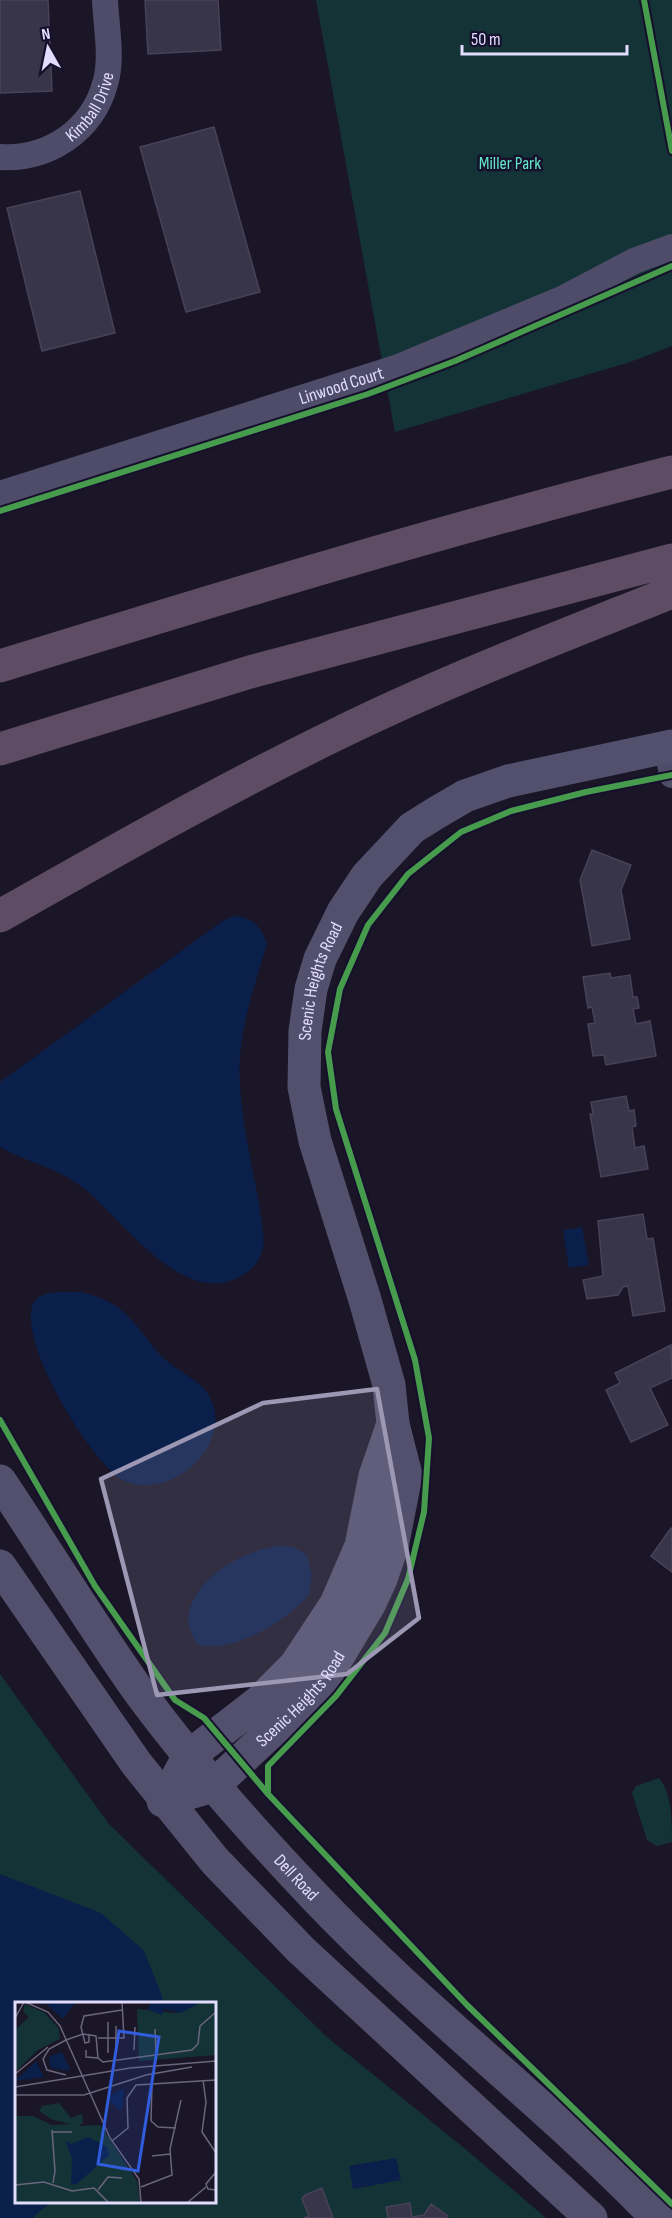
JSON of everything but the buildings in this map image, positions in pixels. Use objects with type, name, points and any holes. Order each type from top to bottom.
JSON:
[{"type":"highway","points":[[0,666],[277,580],[672,472]]},
{"type":"highway","points":[[0,748],[250,672],[672,560]]},
{"type":"highway","points":[[0,644],[58,626],[277,580]]},
{"type":"highway","points":[[0,916],[137,837],[337,734],[547,643],[672,592]]},
{"type":"main road","name":"Scenic Heights Road","points":[[164,1800],[213,1786],[300,1706],[325,1678],[370,1603],[392,1547],[406,1475],[393,1424],[389,1385],[366,1300],[315,1141],[304,1087],[305,1031],[311,989],[320,959],[344,912],[367,876],[412,828],[465,796],[508,781],[670,756]]},
{"type":"main road","name":"Scenic Heights Road","points":[[164,1800],[189,1756],[260,1701],[295,1666],[336,1604],[361,1546],[375,1476],[393,1424]]},
{"type":"main road","name":"Dell Road","points":[[0,1480],[140,1692],[213,1786],[345,1927],[548,2115],[605,2164],[657,2218]]},
{"type":"main road","points":[[0,1566],[76,1680],[164,1800],[215,1861],[301,1950],[591,2218]]},
{"type":"street","name":"Kimball Drive","points":[[0,157],[19,158],[48,150],[74,134],[94,111],[106,82],[105,0]]},
{"type":"street","name":"Linwood Court","points":[[0,494],[396,368],[562,299],[634,261],[672,246]]},
{"type":"highlighted area","points":[[377,1389],[419,1618],[347,1674],[157,1695],[101,1479],[263,1403]]},
{"type":"green space","name":"Miller Park","points":[[316,0],[672,0],[672,346],[630,362],[395,432]]},
{"type":"green space","points":[[0,1674],[109,1824],[328,2038],[463,2147],[546,2218],[0,2218]]},
{"type":"green space","points":[[659,1778],[669,1800],[672,1842],[657,1846],[647,1840],[632,1793],[636,1786]]},
{"type":"water","points":[[235,916],[256,924],[267,944],[250,1000],[240,1056],[241,1103],[264,1243],[258,1261],[247,1273],[235,1279],[214,1283],[194,1280],[173,1270],[75,1182],[54,1170],[0,1147],[0,1082],[224,920]]},
{"type":"water","points":[[582,1227],[589,1265],[569,1268],[563,1230]]},
{"type":"water","points":[[82,1292],[119,1308],[132,1320],[161,1356],[200,1385],[209,1397],[213,1405],[215,1422],[212,1439],[203,1454],[191,1467],[176,1477],[159,1484],[142,1485],[125,1481],[111,1470],[94,1452],[76,1427],[45,1370],[35,1343],[31,1319],[34,1302],[49,1293]]},
{"type":"water","points":[[278,1546],[293,1547],[307,1555],[312,1575],[309,1595],[273,1625],[242,1640],[226,1645],[196,1644],[188,1616],[194,1599],[202,1587],[212,1576],[237,1559]]},
{"type":"water","points":[[0,1874],[101,1913],[144,1951],[162,1996],[162,2002],[15,2002],[15,2203],[50,2203],[32,2218],[0,2218]]},
{"type":"water","points":[[396,2158],[401,2180],[353,2189],[349,2166]]},
{"type":"cycle path","points":[[644,0],[672,151]]},
{"type":"cycle path","points":[[0,511],[368,394],[455,361],[672,266]]},
{"type":"cycle path","points":[[268,1794],[268,1766],[336,1696],[385,1633],[408,1579],[424,1512],[429,1438],[415,1360],[336,1109],[328,1052],[340,989],[368,925],[408,874],[461,832],[511,811],[586,792],[672,775]]},
{"type":"cycle path","points":[[0,1420],[95,1586],[175,1700],[204,1718],[268,1794],[467,2005],[672,2204]]}]
